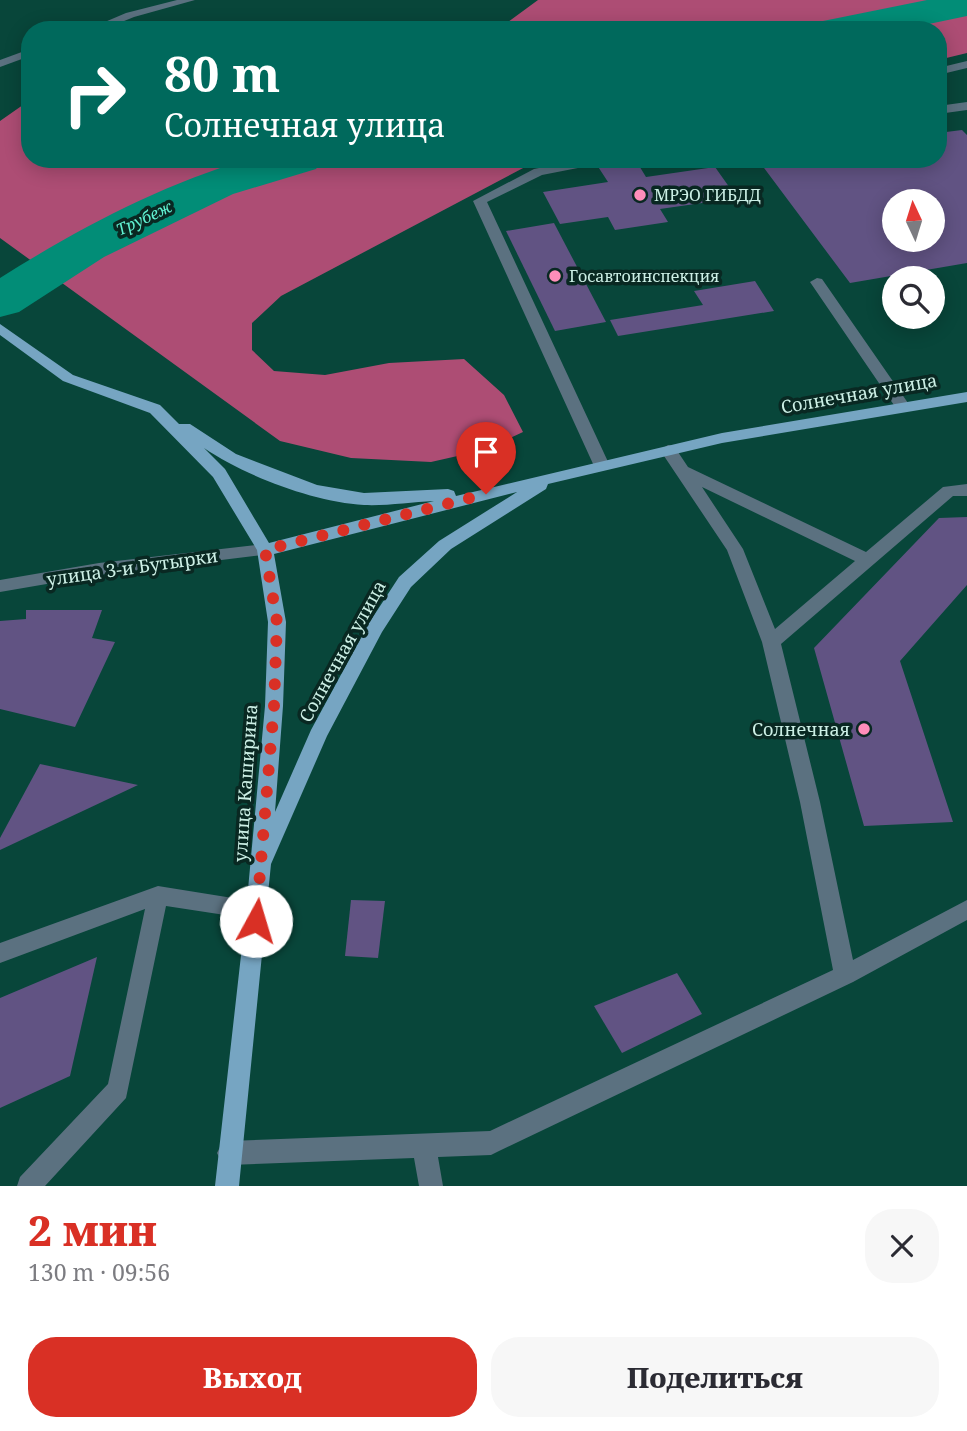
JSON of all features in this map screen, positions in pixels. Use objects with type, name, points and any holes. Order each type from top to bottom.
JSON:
[{"type":"main road","points":[[0,328],[68,378],[155,409],[230,458],[314,490],[364,499],[486,494]]},
{"type":"main road","name":"Солнечная улица","points":[[265,550],[553,477],[722,438],[967,397]]},
{"type":"main road","points":[[155,409],[219,473],[265,550]]},
{"type":"main road","name":"Солнечная улица","points":[[261,870],[318,735],[375,628],[405,582],[445,545],[553,477]]},
{"type":"main road","name":"улица Каширина","points":[[228,1186],[229,1153],[261,870],[274,706],[277,622],[265,550]]},
{"type":"street","points":[[114,21],[190,0]]},
{"type":"street","points":[[0,64],[21,56]]},
{"type":"street","points":[[947,70],[967,64]]},
{"type":"street","points":[[947,109],[967,106]]},
{"type":"street","points":[[558,168],[538,172],[480,201],[602,466]]},
{"type":"street","points":[[817,282],[903,407]]},
{"type":"street","points":[[668,450],[735,549],[771,642],[807,790],[845,975]]},
{"type":"street","points":[[682,471],[868,560]]},
{"type":"street","points":[[771,642],[949,491],[967,490]]},
{"type":"street","name":"улица 3-и Бутырки","points":[[0,586],[99,569],[265,550]]},
{"type":"street","points":[[29,1186],[118,1090],[158,895]]},
{"type":"street","points":[[0,953],[158,895],[257,911]]},
{"type":"street","points":[[229,1153],[491,1143],[845,975],[967,909]]},
{"type":"street","points":[[424,1146],[431,1186]]},
{"type":"shaded area","points":[[538,0],[967,0],[967,53],[947,58],[947,21],[509,21]]},
{"type":"shaded area","points":[[21,106],[21,168],[523,168],[281,296],[252,323],[252,350],[274,371],[325,375],[389,363],[464,359],[504,395],[523,432],[484,450],[431,462],[351,458],[280,441],[0,238],[0,121]]},
{"type":"building","points":[[962,130],[967,135],[967,263],[945,267],[882,266],[882,278],[850,283],[764,168],[947,168],[947,132]]},
{"type":"building","name":"МРЭО ГИБДД","points":[[599,168],[640,168],[646,177],[716,168],[737,198],[660,209],[668,222],[615,230],[608,217],[560,224],[543,192],[608,182]]},
{"type":"building","name":"Госавтоинспекция","points":[[554,223],[606,322],[555,331],[506,231]]},
{"type":"building","points":[[755,281],[774,311],[618,336],[610,320],[703,305],[694,291]]},
{"type":"building","points":[[967,517],[967,585],[900,661],[953,822],[864,826],[814,648],[939,518]]},
{"type":"building","points":[[26,610],[102,610],[92,638],[115,642],[75,727],[0,709],[0,621],[26,619]]},
{"type":"building","points":[[40,764],[138,785],[0,850],[0,838]]},
{"type":"building","points":[[351,900],[385,901],[378,958],[345,956]]},
{"type":"building","points":[[97,957],[70,1076],[0,1108],[0,998]]},
{"type":"building","points":[[677,973],[702,1014],[622,1053],[594,1006]]},
{"type":"waterway","name":"Трубеж","points":[[883,21],[967,4]]},
{"type":"waterway","name":"Трубеж","points":[[0,301],[86,246],[216,184],[270,168]]},
{"type":"place","name":"МРЭО ГИБДД","points":[[640,195]]},
{"type":"place","name":"Госавтоинспекция","points":[[555,276]]},
{"type":"place","name":"Солнечная","points":[[864,729]]},
{"type":"route","points":[[256,921],[274,706],[277,622],[265,550],[486,494]]}]
